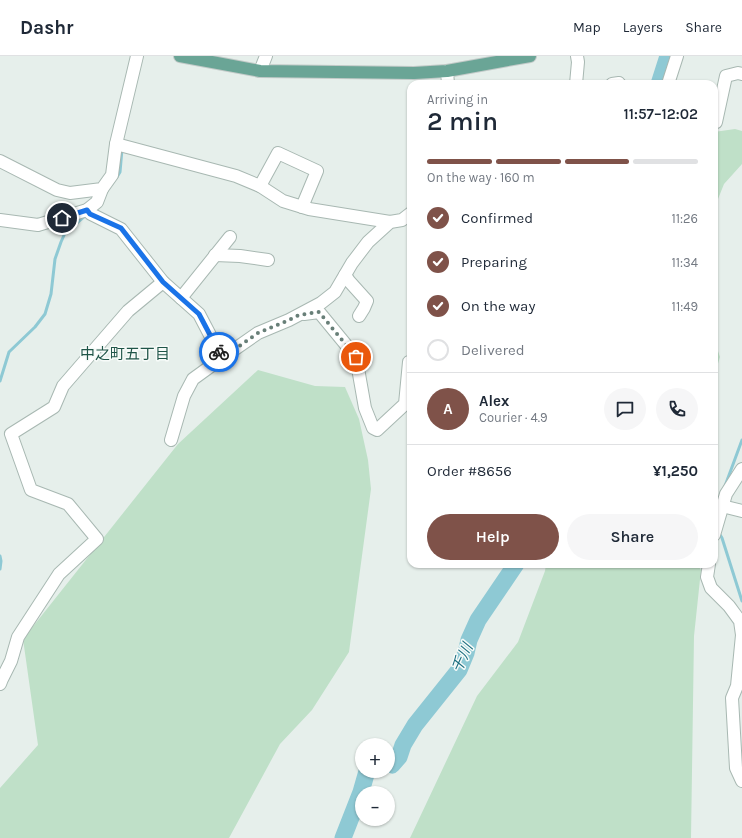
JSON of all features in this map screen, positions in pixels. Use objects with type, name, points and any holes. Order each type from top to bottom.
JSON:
[{"type":"main road","points":[[180,56],[260,71],[414,73],[447,71],[530,56]]},
{"type":"street","points":[[0,220],[38,225],[87,210],[97,202],[102,189],[112,175],[116,144],[137,56]]},
{"type":"street","points":[[260,71],[266,56]]},
{"type":"street","points":[[576,80],[577,56]]},
{"type":"street","points":[[669,80],[677,56]]},
{"type":"street","points":[[447,71],[448,80]]},
{"type":"street","points":[[718,113],[726,76],[738,73],[742,74]]},
{"type":"street","points":[[116,144],[236,176],[260,186],[283,201],[309,209],[390,222],[402,220],[407,216]]},
{"type":"street","points":[[260,186],[278,152],[317,171],[302,207]]},
{"type":"street","points":[[0,161],[56,190],[70,193],[102,189]]},
{"type":"street","points":[[87,210],[90,214],[121,228],[163,282],[199,314],[222,358]]},
{"type":"street","points":[[171,440],[184,396],[193,379],[258,333],[299,315],[321,303],[335,292],[352,263],[368,242],[390,222]]},
{"type":"street","points":[[181,298],[230,237]]},
{"type":"street","points":[[215,255],[240,256],[268,260]]},
{"type":"street","points":[[345,275],[367,301],[359,316]]},
{"type":"street","points":[[0,684],[11,661],[18,637],[59,574],[97,539],[68,504],[31,490],[11,434],[54,407],[63,386],[128,311],[163,282]]},
{"type":"street","points":[[299,315],[319,312],[356,357],[365,408],[373,428],[377,430],[405,404],[407,387]]},
{"type":"street","points":[[718,520],[726,494],[742,470]]},
{"type":"street","points":[[722,506],[742,511]]},
{"type":"street","points":[[708,568],[707,577],[711,588],[740,621],[742,635],[737,686],[732,698],[736,768],[742,781]]},
{"type":"green space","points":[[735,129],[742,131],[742,164],[724,184],[718,199],[718,131]]},
{"type":"green space","points":[[718,351],[720,357],[718,364]]},
{"type":"green space","points":[[258,370],[315,386],[345,387],[359,419],[368,460],[371,489],[349,652],[312,710],[280,744],[229,838],[0,838],[0,788],[38,745],[23,639],[178,444]]},
{"type":"green space","points":[[545,568],[700,568],[701,570],[694,636],[691,838],[410,838],[477,696],[518,642]]},
{"type":"waterway","name":"千川","points":[[660,80],[668,56]]},
{"type":"waterway","points":[[117,177],[120,172],[122,149]]},
{"type":"waterway","points":[[0,381],[9,352],[35,327],[45,314],[51,294],[55,259],[65,233],[86,215]]},
{"type":"waterway","points":[[725,486],[742,440]]},
{"type":"waterway","points":[[719,533],[722,538],[742,601]]},
{"type":"waterway","points":[[0,556],[0,569]]},
{"type":"waterway","name":"千川","points":[[395,762],[399,757],[403,745],[415,725],[459,670],[466,653],[469,640],[478,620],[513,568]]},
{"type":"waterway","name":"千川","points":[[343,838],[365,778]]},
{"type":"way so far","points":[[219,352],[222,358],[258,333],[299,315],[319,312],[356,357]]},
{"type":"district","name":"中之町五丁目","points":[[125,354]]},
{"type":"route","points":[[62,218],[87,210],[90,214],[121,228],[163,282],[199,314],[219,352]]}]
